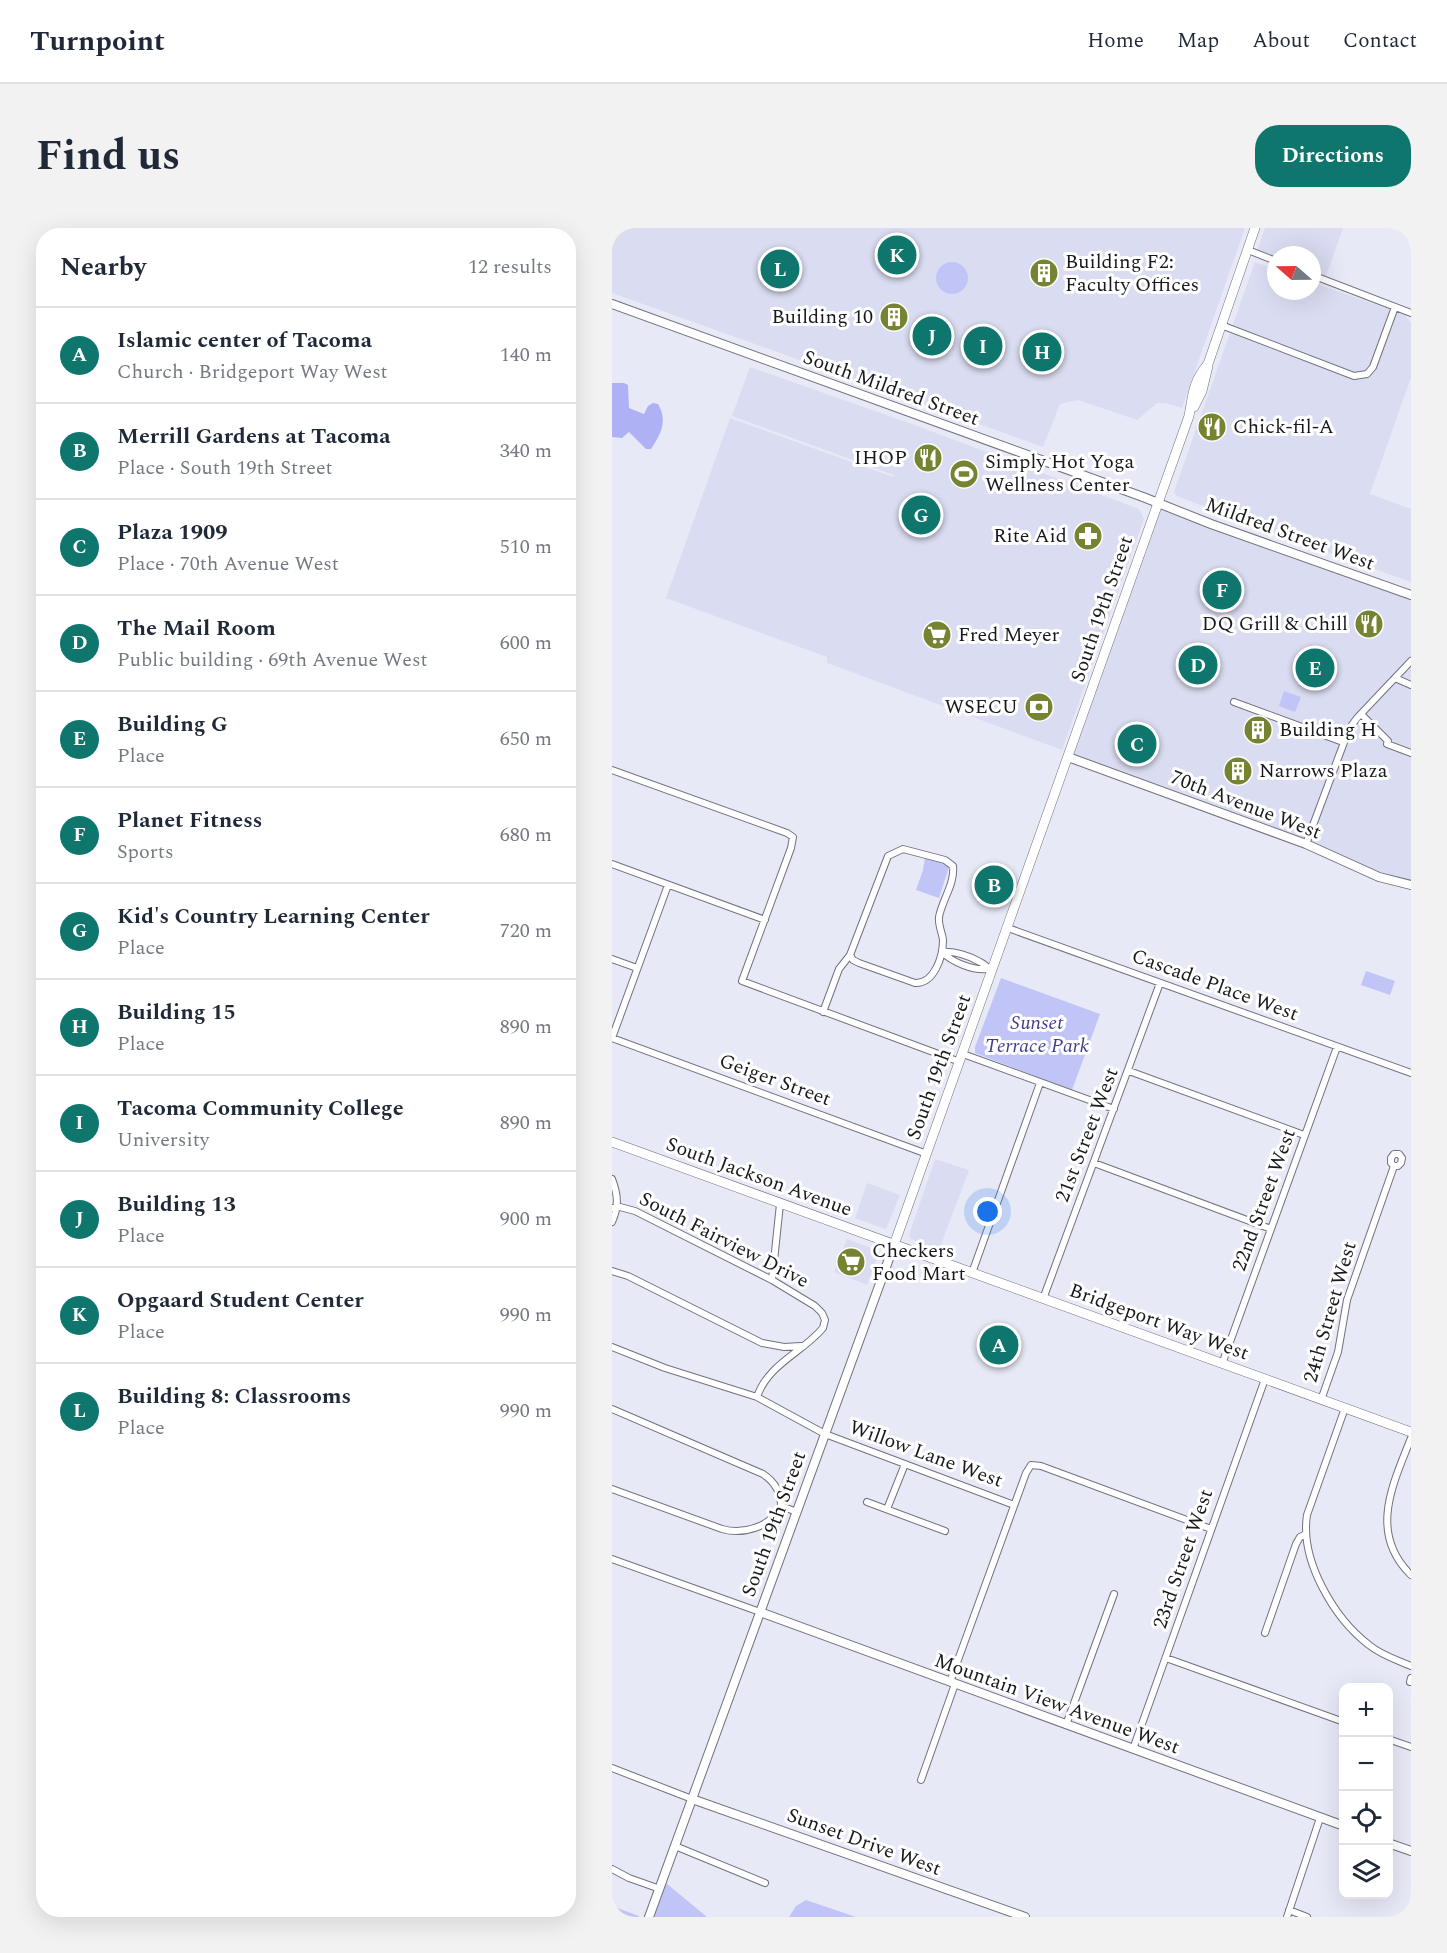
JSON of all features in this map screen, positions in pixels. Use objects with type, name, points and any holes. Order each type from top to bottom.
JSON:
[{"type":"main road","name":"South 19th Street","points":[[894,1245],[961,1058],[990,969],[1008,928],[1189,416],[1196,381],[1208,364],[1255,228]]},
{"type":"main road","name":"South Jackson Avenue","points":[[612,1142],[894,1245]]},
{"type":"main road","name":"Bridgeport Way West","points":[[894,1245],[1410,1432]]},
{"type":"street","points":[[1248,250],[1267,257]]},
{"type":"street","points":[[1321,278],[1411,313]]},
{"type":"street","name":"South Mildred Street","points":[[612,304],[1158,503]]},
{"type":"street","points":[[1221,325],[1350,375],[1359,376],[1367,374],[1377,357],[1395,307]]},
{"type":"street","name":"Mildred Street West","points":[[1158,503],[1411,595]]},
{"type":"street","points":[[1306,844],[1351,725],[1411,661]]},
{"type":"street","points":[[1395,678],[1411,684]]},
{"type":"street","points":[[1234,702],[1343,742]]},
{"type":"street","points":[[1360,714],[1388,741],[1387,744],[1411,753]]},
{"type":"street","name":"70th Avenue West","points":[[1068,757],[1306,844],[1371,874],[1411,885]]},
{"type":"street","points":[[612,770],[793,837],[742,981],[824,1012],[1114,1109]]},
{"type":"street","points":[[824,1012],[839,969],[850,955],[885,861],[893,852],[903,849],[945,860],[953,866],[953,875],[939,916],[943,939],[942,952],[930,978],[921,984],[915,983],[859,963],[850,955]]},
{"type":"street","points":[[612,864],[765,920]]},
{"type":"street","points":[[612,1038],[668,885]]},
{"type":"street","name":"Cascade Place West","points":[[1008,928],[1411,1073]]},
{"type":"street","points":[[942,952],[951,951],[983,963],[990,969]]},
{"type":"street","points":[[612,959],[637,969]]},
{"type":"street","name":"21st Street West","points":[[1043,1299],[1160,983]]},
{"type":"street","name":"Geiger Street","points":[[612,1038],[927,1154]]},
{"type":"street","name":"22nd Street West","points":[[1222,1364],[1337,1047]]},
{"type":"street","points":[[1129,1071],[1305,1135]]},
{"type":"street","points":[[972,1274],[1040,1083]]},
{"type":"street","points":[[1094,1163],[1271,1229]]},
{"type":"street","name":"24th Street West","points":[[1321,1400],[1338,1352],[1347,1300],[1394,1166]]},
{"type":"street","points":[[612,1179],[617,1196],[612,1222]]},
{"type":"street","points":[[772,1280],[780,1204]]},
{"type":"street","name":"South Fairview Drive","points":[[615,1208],[629,1209],[652,1219],[772,1280],[819,1309],[824,1316],[825,1324],[819,1333],[803,1346]]},
{"type":"street","name":"South 19th Street","points":[[649,1917],[894,1245]]},
{"type":"street","points":[[612,1271],[628,1276],[762,1343],[784,1347],[803,1346]]},
{"type":"street","points":[[756,1397],[775,1369],[803,1346]]},
{"type":"street","name":"Willow Lane West","points":[[612,1347],[665,1368],[756,1397],[825,1434],[1014,1504]]},
{"type":"street","name":"23rd Street West","points":[[1133,1749],[1265,1379]]},
{"type":"street","points":[[1345,1408],[1310,1503],[1306,1534],[1312,1558],[1322,1585],[1340,1617],[1371,1647],[1411,1666]]},
{"type":"street","points":[[612,1409],[766,1475],[778,1490],[781,1506],[771,1520],[756,1527],[734,1532],[612,1489]]},
{"type":"street","points":[[1410,1432],[1391,1491],[1387,1512],[1388,1533],[1392,1546],[1398,1560],[1411,1575]]},
{"type":"street","points":[[887,1509],[905,1464]]},
{"type":"street","points":[[921,1780],[1014,1504],[1027,1470],[1032,1464],[1211,1529]]},
{"type":"street","points":[[867,1502],[945,1531]]},
{"type":"street","points":[[781,1506],[797,1512]]},
{"type":"street","points":[[1265,1633],[1296,1544],[1300,1537],[1306,1534]]},
{"type":"street","points":[[612,1559],[760,1612]]},
{"type":"street","points":[[1066,1725],[1114,1594]]},
{"type":"street","name":"Mountain View Avenue West","points":[[760,1612],[1339,1824]]},
{"type":"street","points":[[1166,1658],[1339,1720]]},
{"type":"street","points":[[1393,1740],[1411,1747]]},
{"type":"street","points":[[612,1768],[693,1799]]},
{"type":"street","name":"Sunset Drive West","points":[[693,1799],[1025,1917]]},
{"type":"street","points":[[1307,1917],[1288,1914],[1320,1818]]},
{"type":"street","points":[[1393,1844],[1411,1851]]},
{"type":"street","points":[[675,1846],[765,1883]]},
{"type":"street","points":[[612,1869],[660,1889]]},
{"type":"shaded area","points":[[612,228],[1245,228],[1182,408],[1157,403],[1137,420],[1078,400],[1060,404],[1043,447],[612,293]]},
{"type":"shaded area","points":[[1265,228],[1343,228],[1326,276],[1321,274],[1321,246],[1267,246],[1267,255],[1257,251]]},
{"type":"shaded area","points":[[1255,262],[1267,266],[1267,300],[1321,300],[1321,285],[1405,315],[1411,323],[1411,377],[1370,494],[1411,509],[1411,582],[1253,526],[1177,496],[1174,492]]},
{"type":"shaded area","points":[[750,367],[912,424],[1139,509],[1144,519],[1062,750],[827,663],[827,657],[666,598],[730,418],[893,477],[894,475],[732,416]]},
{"type":"shaded area","points":[[612,383],[628,385],[629,408],[644,414],[648,406],[653,403],[658,404],[663,422],[658,438],[651,449],[646,449],[629,432],[622,438],[612,437]]},
{"type":"shaded area","points":[[1158,503],[1411,595],[1411,885],[1070,756]]},
{"type":"shaded area","points":[[935,1159],[969,1170],[939,1250],[911,1239],[909,1235]]},
{"type":"shaded area","points":[[867,1183],[900,1195],[886,1229],[855,1218]]},
{"type":"shaded area","points":[[847,1239],[877,1250],[879,1253],[867,1285],[834,1272]]},
{"type":"green space","points":[[952,262],[963,267],[968,278],[963,289],[952,294],[941,289],[936,278],[941,267]]},
{"type":"green space","points":[[1284,691],[1301,697],[1295,712],[1279,706]]},
{"type":"green space","points":[[925,857],[949,867],[939,898],[916,890]]},
{"type":"green space","points":[[1366,971],[1395,981],[1390,995],[1361,985]]},
{"type":"green space","name":"Sunset Terrace Park","points":[[1001,978],[1100,1014],[1072,1090],[975,1053],[975,1047]]},
{"type":"green space","points":[[666,1883],[707,1917],[653,1917]]},
{"type":"green space","points":[[806,1900],[856,1917],[789,1917],[796,1906]]},
{"type":"green space","points":[[612,1906],[639,1916],[639,1917],[612,1917]]},
{"type":"place","name":"Opgaard Student Center","points":[[897,255]]},
{"type":"place","name":"Building 8: Classrooms","points":[[780,269]]},
{"type":"place","name":"Building F2: Faculty Offices","points":[[1044,273]]},
{"type":"place","name":"Building 10","points":[[894,317]]},
{"type":"place","name":"Building 13","points":[[932,336]]},
{"type":"place","name":"Tacoma Community College","points":[[983,346]]},
{"type":"place","name":"Building 15","points":[[1042,352]]},
{"type":"place","name":"Chick-fil-A","points":[[1212,427]]},
{"type":"place","name":"IHOP","points":[[928,458]]},
{"type":"place","name":"Simply Hot Yoga Wellness Center","points":[[964,474]]},
{"type":"place","name":"Kid's Country Learning Center","points":[[921,515]]},
{"type":"place","name":"Rite Aid","points":[[1088,536]]},
{"type":"place","name":"Planet Fitness","points":[[1222,590]]},
{"type":"place","name":"DQ Grill & Chill","points":[[1369,624]]},
{"type":"place","name":"Fred Meyer","points":[[937,635]]},
{"type":"place","name":"The Mail Room","points":[[1198,665]]},
{"type":"place","name":"Building G","points":[[1315,668]]},
{"type":"place","name":"WSECU","points":[[1039,707]]},
{"type":"place","name":"Building H","points":[[1258,730]]},
{"type":"place","name":"Plaza 1909","points":[[1137,744]]},
{"type":"place","name":"Narrows Plaza","points":[[1238,771]]},
{"type":"place","name":"Merrill Gardens at Tacoma","points":[[994,885]]},
{"type":"place","name":"Checkers Food Mart","points":[[851,1262]]},
{"type":"place","name":"Islamic center of Tacoma","points":[[999,1345]]}]
